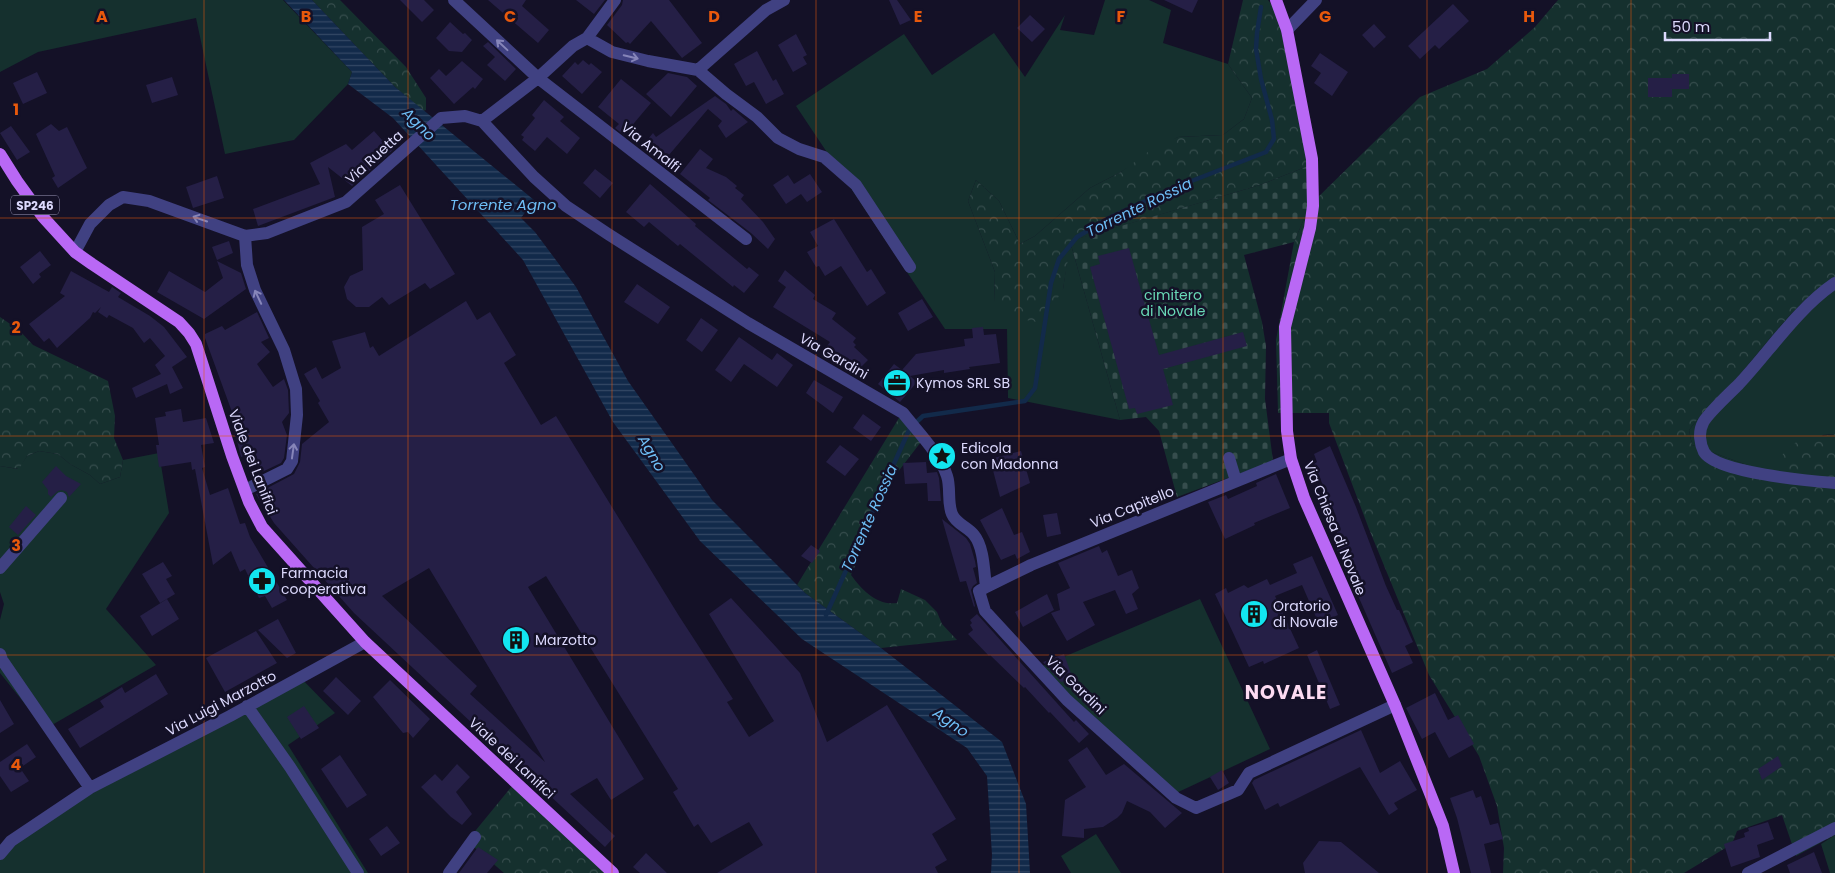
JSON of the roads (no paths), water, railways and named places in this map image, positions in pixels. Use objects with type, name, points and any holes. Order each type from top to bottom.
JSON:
[{"type":"main road","name":"Via Chiesa di Novale","points":[[1276,0],[1287,30],[1312,158],[1313,206],[1310,228],[1285,327],[1286,431],[1291,459],[1308,507],[1395,705],[1443,826],[1454,873]]},
{"type":"main road","name":"Viale dei Lanifici","points":[[0,154],[16,181],[43,216],[75,252],[179,322],[189,333],[196,344],[232,456],[262,528],[365,642],[613,873]]},
{"type":"street","name":"Via Amalfi","points":[[454,0],[538,78],[746,239]]},
{"type":"street","points":[[482,121],[538,78],[573,46],[587,38],[615,0]]},
{"type":"street","points":[[698,70],[764,5],[784,0]]},
{"type":"street","points":[[1287,30],[1316,0]]},
{"type":"street","points":[[587,38],[612,52],[698,70],[726,94],[757,116],[778,138],[800,149],[824,157],[856,185],[910,268]]},
{"type":"street","name":"Via Ruetta","points":[[245,236],[266,233],[346,202],[440,118],[465,116],[482,121]]},
{"type":"street","name":"Via Gardini","points":[[482,121],[534,178],[566,206],[748,323],[903,414],[944,468],[948,478],[952,514],[956,520],[974,535],[982,556],[986,587],[979,591],[985,611],[1067,700],[1176,798],[1196,808],[1238,790],[1249,773],[1395,705]]},
{"type":"street","points":[[75,252],[90,224],[109,205],[123,197],[149,201],[245,236],[247,265],[255,290],[284,350],[296,389],[297,415],[292,461],[287,469],[245,490]]},
{"type":"street","points":[[1835,283],[1815,298],[1703,422],[1700,437],[1705,453],[1715,461],[1732,468],[1802,480],[1835,483]]},
{"type":"street","points":[[1230,458],[1236,481]]},
{"type":"street","name":"Via Capitello","points":[[986,587],[1031,565],[1291,459]]},
{"type":"street","points":[[0,568],[61,498]]},
{"type":"street","name":"Via Luigi Marzotto","points":[[0,854],[12,841],[90,788],[230,716],[365,642]]},
{"type":"street","points":[[0,654],[2,660],[90,788]]},
{"type":"street","points":[[246,706],[290,767],[358,873]]},
{"type":"street","points":[[1748,873],[1835,828]]},
{"type":"street","points":[[449,873],[475,837]]},
{"type":"water","name":"Torrente Agno","points":[[284,0],[312,0],[395,87],[534,200],[521,218],[535,232],[576,287],[628,381],[712,500],[805,593],[881,648],[1002,742],[1026,804],[1030,873],[991,873],[992,855],[987,776],[967,748],[802,639],[700,541],[613,422],[523,260],[393,118],[348,84],[352,72]]},
{"type":"waterway","name":"Torrente Rossia","points":[[826,615],[910,428],[923,416],[1025,401],[1035,388],[1051,283],[1059,259],[1077,237],[1109,218],[1171,189],[1266,152],[1274,139],[1272,120],[1261,79],[1256,49],[1261,7]]},
{"type":"place","name":"Kymos SRL SB","points":[[897,383]]},
{"type":"place","name":"Edicola con Madonna","points":[[942,456]]},
{"type":"place","name":"Farmacia cooperativa","points":[[262,581]]},
{"type":"place","name":"Oratorio di Novale","points":[[1254,614]]},
{"type":"place","name":"Marzotto","points":[[516,640]]},
{"type":"district","name":"NOVALE","points":[[1286,692]]},
{"type":"water label","name":"Agno","points":[[419,124]]},
{"type":"water label","name":"Agno","points":[[652,453]]},
{"type":"water label","name":"Agno","points":[[951,722]]},
{"type":"park label","name":"cimitero di Novale","points":[[1173,304]]}]
